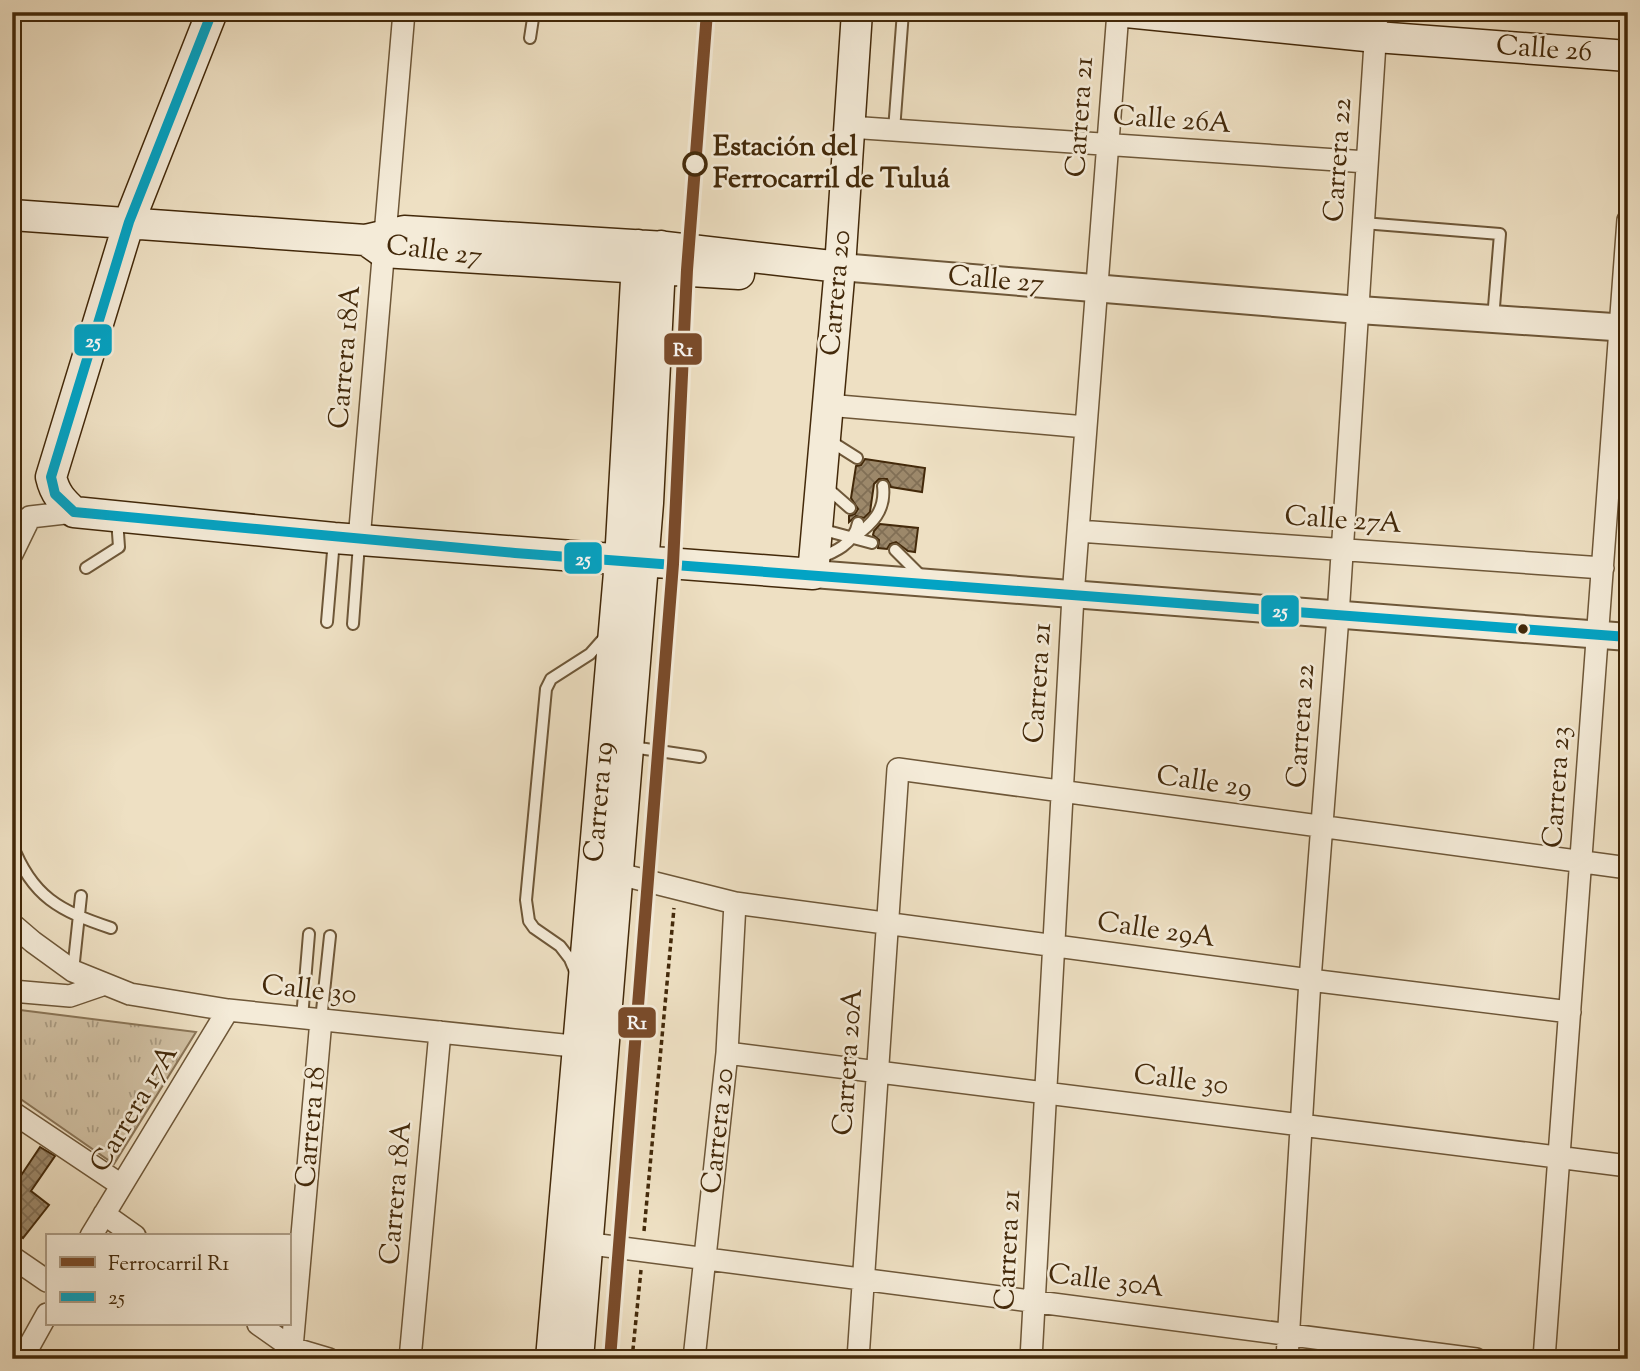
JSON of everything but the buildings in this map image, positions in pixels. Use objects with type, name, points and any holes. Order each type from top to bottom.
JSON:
[{"type":"main road","points":[[212,12],[129,222],[51,477],[55,494],[74,512],[346,539],[631,561],[814,567]]},
{"type":"main road","name":"Carrera 20","points":[[814,567],[840,275],[857,12]]},
{"type":"main road","name":"Calle 26","points":[[1126,12],[1376,24],[1628,56]]},
{"type":"main road","name":"Calle 27","points":[[12,215],[378,242],[404,231],[840,275]]},
{"type":"main road","name":"Carrera 19","points":[[592,1048],[582,1010],[616,616],[631,561],[651,451],[649,257]]},
{"type":"main road","name":"Carrera 19","points":[[578,1359],[575,1242],[592,1048],[619,874],[629,747],[631,561]]},
{"type":"main road","name":"Carrera 19","points":[[551,1359],[575,1242]]},
{"type":"street","name":"Carrera 18A","points":[[346,539],[404,12]]},
{"type":"street","name":"Carrera 21","points":[[1031,1359],[1073,596],[1118,12]]},
{"type":"street","name":"Carrera 22","points":[[1287,1359],[1310,980],[1343,550],[1376,24]]},
{"type":"street","name":"Calle 26A","points":[[849,127],[1367,162]]},
{"type":"street","name":"Carrera 23","points":[[1544,1359],[1603,568],[1624,328],[1628,220]]},
{"type":"street","name":"Calle 27","points":[[840,275],[1096,290],[1624,328]]},
{"type":"street","points":[[827,405],[1087,426]]},
{"type":"street","points":[[12,554],[30,516],[74,512]]},
{"type":"street","name":"Calle 27A","points":[[1079,531],[1603,568]]},
{"type":"street","points":[[814,567],[928,584],[1628,637]]},
{"type":"street","name":"Calle 29","points":[[898,769],[1628,869]]},
{"type":"street","name":"Carrera 20A","points":[[858,1359],[898,769]]},
{"type":"street","name":"Calle 29A","points":[[619,874],[735,903],[1570,1012]]},
{"type":"street","name":"Carrera 20","points":[[694,1359],[727,1053],[735,903]]},
{"type":"street","name":"Calle 30","points":[[12,924],[73,971],[130,994],[228,1010],[592,1048]]},
{"type":"street","points":[[12,991],[70,996],[105,984]]},
{"type":"street","name":"Carrera 17A","points":[[92,1234],[228,1010]]},
{"type":"street","name":"Carrera 18","points":[[290,1353],[312,1019]]},
{"type":"street","name":"Carrera 18A","points":[[410,1359],[440,1032]]},
{"type":"street","name":"Calle 30","points":[[727,1053],[1628,1166]]},
{"type":"street","points":[[12,1112],[121,1185]]},
{"type":"street","points":[[104,1214],[132,1234]]},
{"type":"street","name":"Calle 30A","points":[[575,1242],[1476,1359]]},
{"type":"street","points":[[12,1257],[46,1280]]},
{"type":"street","points":[[12,1354],[20,1359],[46,1316]]},
{"type":"street","points":[[260,1326],[290,1353],[329,1359]]},
{"type":"lane","points":[[530,38],[534,12]]},
{"type":"lane","points":[[894,130],[904,12]]},
{"type":"lane","points":[[1363,223],[1500,234],[1493,320]]},
{"type":"lane","points":[[825,437],[857,458]]},
{"type":"lane","points":[[821,482],[850,508]]},
{"type":"lane","points":[[814,567],[876,519],[883,506],[883,486]]},
{"type":"lane","points":[[86,568],[119,547],[116,516]]},
{"type":"lane","points":[[853,538],[858,523]]},
{"type":"lane","points":[[817,528],[872,543]]},
{"type":"lane","points":[[327,622],[346,539]]},
{"type":"lane","points":[[346,539],[353,624]]},
{"type":"lane","points":[[895,550],[928,584]]},
{"type":"lane","points":[[582,1010],[576,972],[570,959],[560,946],[534,928],[529,921],[526,900],[546,689],[551,679],[590,654],[607,635],[616,616]]},
{"type":"lane","points":[[629,747],[700,758]]},
{"type":"lane","points":[[12,844],[21,867],[41,894],[63,910],[111,928]]},
{"type":"lane","points":[[73,971],[81,896]]},
{"type":"lane","points":[[309,934],[312,1019]]},
{"type":"lane","points":[[312,1019],[330,936]]},
{"type":"path","points":[[632,1359],[674,904]]},
{"type":"green space","points":[[12,1009],[196,1032],[114,1164],[12,1093]]},
{"type":"rail line","name":"R1","points":[[610,1359],[673,564],[687,270],[707,12]]},
{"type":"transit line","name":"25","points":[[212,12],[129,222],[51,477],[55,494],[74,512],[515,553],[1628,637]]},
{"type":"place","name":"Estación del Ferrocarril de Tuluá","points":[[695,164]]}]
